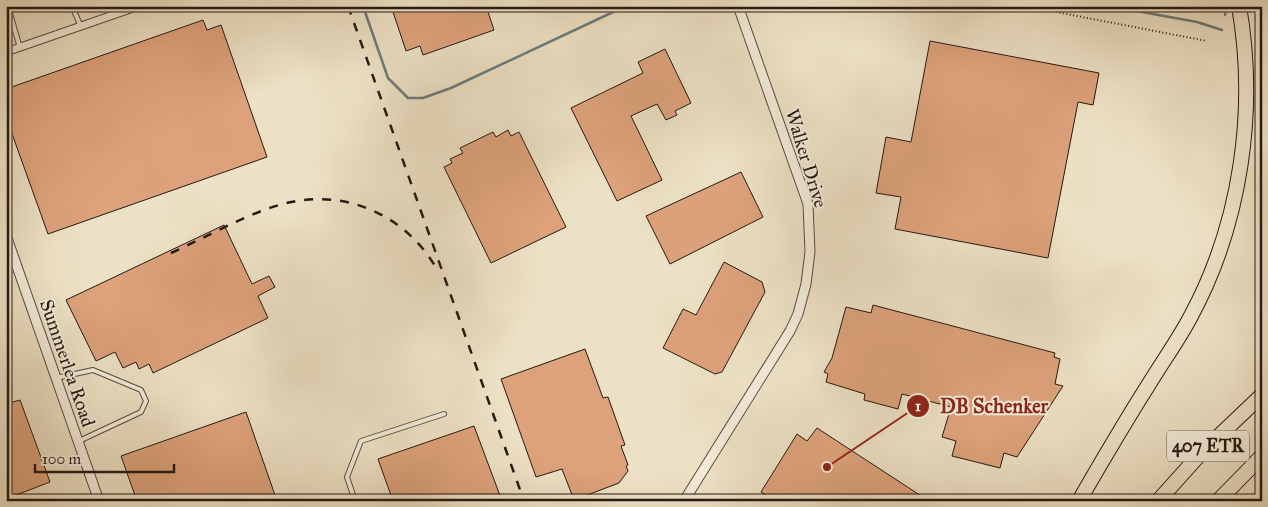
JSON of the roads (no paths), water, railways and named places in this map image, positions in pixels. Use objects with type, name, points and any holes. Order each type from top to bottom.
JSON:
[{"type":"highway","points":[[1079,501],[1192,316],[1220,251],[1240,171],[1246,100],[1243,29],[1239,6]]},
{"type":"highway","name":"407 ETR","points":[[1158,501],[1202,452],[1262,395]]},
{"type":"highway","name":"407 ETR","points":[[1218,501],[1262,456]]},
{"type":"street","points":[[6,52],[139,6]]},
{"type":"street","name":"Walker Drive","points":[[684,501],[790,332],[803,298],[808,270],[810,230],[808,204],[738,6]]},
{"type":"street","name":"Summerlea Road","points":[[6,235],[99,501]]},
{"type":"lane","points":[[8,6],[20,48]]},
{"type":"lane","points":[[72,6],[81,27]]},
{"type":"lane","points":[[56,378],[93,370],[141,390],[146,401],[141,412],[78,442]]},
{"type":"lane","points":[[355,501],[347,477],[361,441],[444,414]]},
{"type":"waterway","points":[[363,6],[388,78],[408,98],[423,98],[451,88],[626,6]]},
{"type":"waterway","points":[[1109,6],[1197,22],[1222,30]]},
{"type":"waterway","points":[[1225,15],[1227,6]]},
{"type":"railway","points":[[348,6],[524,501]]},
{"type":"railway","points":[[171,253],[246,217],[276,206],[312,199],[333,200],[354,204],[373,211],[391,221],[408,233],[423,248],[435,266]]},
{"type":"place","name":"DB Schenker","points":[[827,467]]}]
